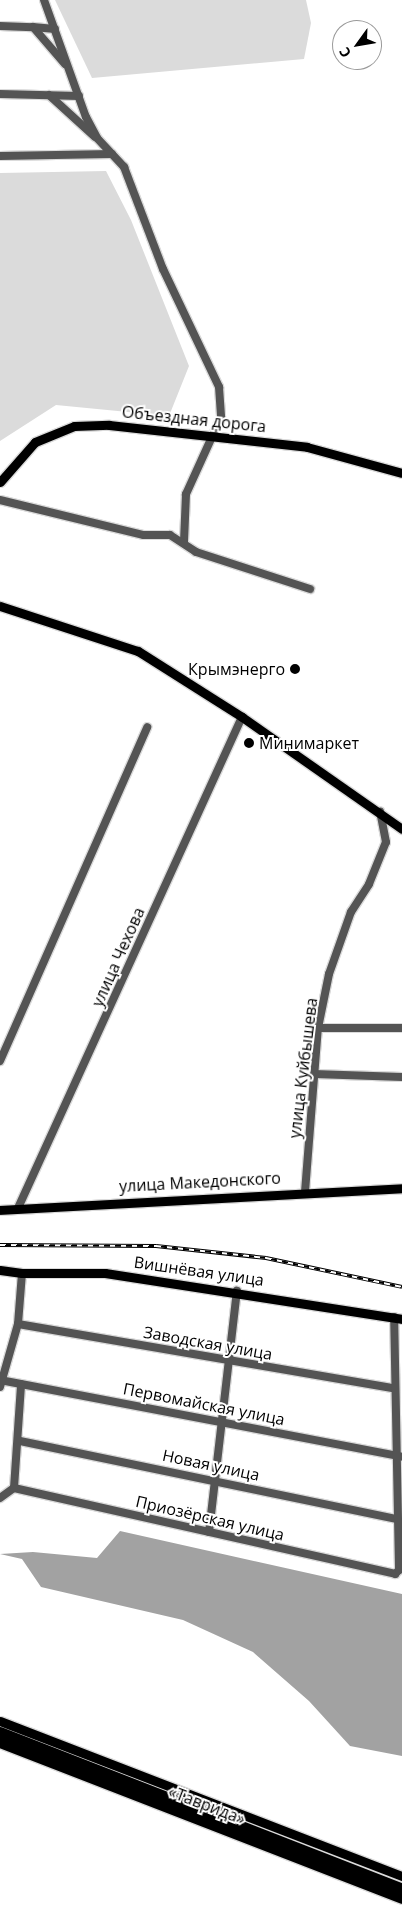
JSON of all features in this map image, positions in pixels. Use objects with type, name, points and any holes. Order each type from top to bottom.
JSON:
[{"type":"highway","name":"«Таврида»","points":[[0,1732],[402,1889]]},
{"type":"highway","name":"«Таврида»","points":[[0,1742],[402,1898]]},
{"type":"main road","name":"Объездная дорога","points":[[0,482],[35,442],[74,426],[109,424],[307,447],[402,473]]},
{"type":"main road","points":[[0,606],[138,651],[242,717],[402,829]]},
{"type":"main road","name":"улица Македонского","points":[[0,1210],[402,1188]]},
{"type":"main road","name":"Вишнёвая улица","points":[[0,1270],[22,1273],[105,1273],[237,1291],[398,1318]]},
{"type":"main road","points":[[0,1721],[402,1876]]},
{"type":"street","points":[[44,0],[79,96],[97,138]]},
{"type":"street","points":[[0,26],[55,29]]},
{"type":"street","points":[[33,27],[68,67]]},
{"type":"street","points":[[0,94],[79,96]]},
{"type":"street","points":[[49,95],[97,138],[112,154],[129,178],[166,276],[219,387],[223,403],[215,436],[186,494],[182,522],[184,542]]},
{"type":"street","points":[[0,156],[112,154]]},
{"type":"street","points":[[0,500],[144,535],[170,535],[184,542],[196,552],[310,589]]},
{"type":"street","points":[[170,535],[182,522]]},
{"type":"street","name":"улица Чехова","points":[[18,1208],[242,717]]},
{"type":"street","points":[[0,1060],[147,727]]},
{"type":"street","name":"улица Куйбышева","points":[[304,1192],[318,1028],[330,974],[351,912],[376,869],[386,842],[380,812]]},
{"type":"street","points":[[318,1028],[402,1028]]},
{"type":"street","points":[[314,1074],[402,1076]]},
{"type":"street","points":[[1,1383],[18,1324],[22,1273]]},
{"type":"street","points":[[209,1532],[237,1291]]},
{"type":"street","points":[[397,1520],[398,1457],[394,1388],[398,1318]]},
{"type":"street","name":"Заводская улица","points":[[18,1324],[394,1388]]},
{"type":"street","name":"Первомайская улица","points":[[1,1383],[21,1384],[222,1420],[398,1457]]},
{"type":"street","points":[[0,1498],[14,1488],[20,1441],[21,1384]]},
{"type":"street","name":"Новая улица","points":[[20,1441],[216,1480],[397,1520]]},
{"type":"street","name":"Приозёрская улица","points":[[14,1488],[389,1574],[399,1570],[397,1520]]},
{"type":"shaded area","points":[[55,0],[306,0],[311,23],[304,59],[92,78]]},
{"type":"shaded area","points":[[106,171],[131,220],[189,366],[169,416],[56,405],[0,441],[0,173]]},
{"type":"shaded area","points":[[120,1531],[402,1594],[402,1756],[350,1746],[309,1701],[253,1652],[183,1620],[41,1587],[22,1559],[0,1554],[33,1552],[97,1558]]},
{"type":"railway","points":[[0,1245],[156,1246],[266,1258],[402,1287]]},
{"type":"place","name":"Крымэнерго","points":[[295,669]]},
{"type":"place","name":"Минимаркет","points":[[249,743]]}]
